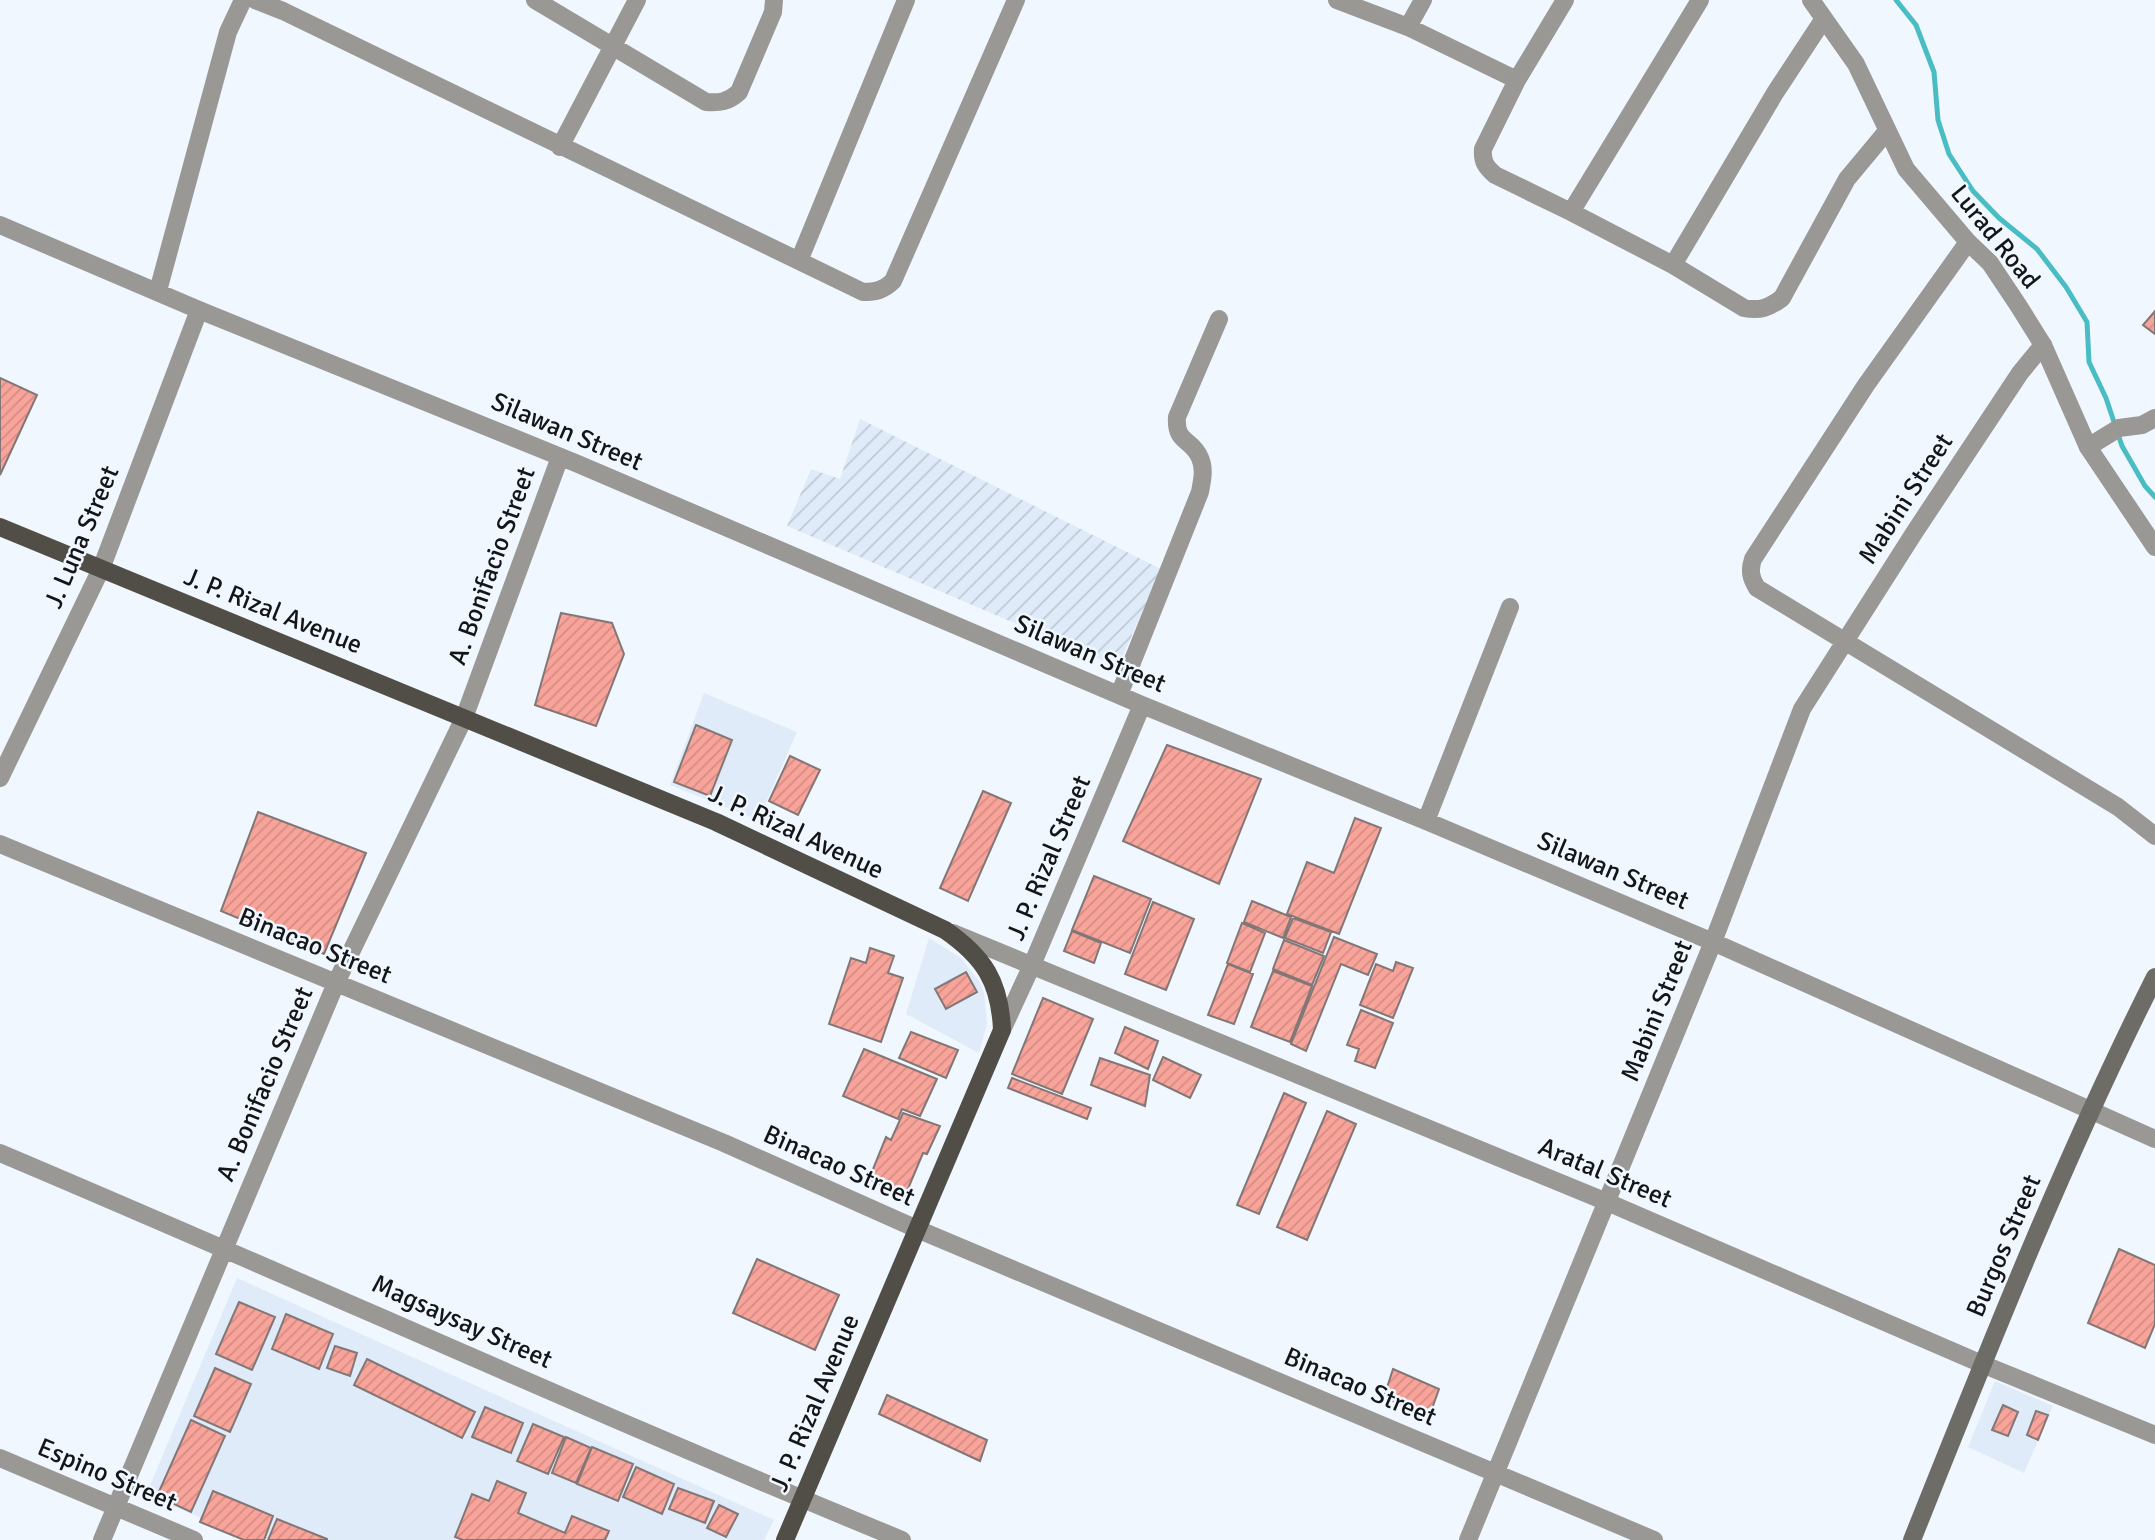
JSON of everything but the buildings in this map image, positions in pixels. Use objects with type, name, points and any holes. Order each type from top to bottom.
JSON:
[{"type":"main road","name":"J. P. Rizal Avenue","points":[[0,527],[716,822],[945,930],[963,942],[986,968],[996,988],[1002,1030],[785,1540]]},
{"type":"main road","name":"Burgos Street","points":[[1912,1540],[2036,1233],[2118,1050],[2155,977]]},
{"type":"street","points":[[158,291],[228,32],[243,0]]},
{"type":"street","points":[[255,0],[863,292],[873,292],[893,281],[1016,0]]},
{"type":"street","points":[[535,0],[706,102],[730,100],[738,92],[773,12],[774,0]]},
{"type":"street","points":[[560,147],[637,0]]},
{"type":"street","points":[[799,261],[906,0]]},
{"type":"street","points":[[1337,0],[1408,27],[1517,80]]},
{"type":"street","points":[[1408,27],[1423,0]]},
{"type":"street","points":[[1565,0],[1517,80],[1483,149],[1482,157],[1486,167],[1495,175],[1673,265],[1744,308],[1758,310],[1770,307],[1782,298],[1847,179],[1887,131]]},
{"type":"street","points":[[1571,212],[1700,0]]},
{"type":"street","name":"Lurad Road","points":[[1811,0],[1856,64],[1906,169],[1968,242],[1990,263],[2043,345],[2088,447],[2155,547]]},
{"type":"street","points":[[1673,265],[1775,93],[1823,20]]},
{"type":"street","name":"Silawan Street","points":[[0,225],[199,310],[560,457],[1142,705],[1713,942],[2155,1139]]},
{"type":"street","points":[[1968,242],[1866,384],[1753,559],[1751,578],[1757,588],[2118,807],[2155,836]]},
{"type":"street","name":"J. Luna Street","points":[[0,778],[102,569],[199,310]]},
{"type":"street","points":[[1119,695],[1200,492],[1203,477],[1200,456],[1179,437],[1176,429],[1177,417],[1219,319]]},
{"type":"street","name":"Mabini Street","points":[[1468,1540],[1713,942],[1802,709],[1913,533],[2020,373],[2043,345]]},
{"type":"street","points":[[2088,447],[2113,432],[2142,425],[2155,418]]},
{"type":"street","name":"A. Bonifacio Street","points":[[102,1540],[336,984],[464,718],[560,457]]},
{"type":"street","points":[[1426,821],[1510,607]]},
{"type":"street","name":"J. P. Rizal Street","points":[[1002,1030],[1142,705]]},
{"type":"street","name":"Binacao Street","points":[[0,844],[724,1143],[917,1229],[1654,1540]]},
{"type":"street","name":"Aratal Street","points":[[945,930],[1608,1202],[1982,1364],[2155,1434]]},
{"type":"street","name":"Magsaysay Street","points":[[0,1153],[902,1540]]},
{"type":"street","name":"Espino Street","points":[[0,1458],[194,1540]]},
{"type":"shaded area","points":[[860,419],[1161,569],[1118,667],[787,526],[811,469],[840,479]]},
{"type":"shaded area","points":[[704,693],[797,732],[758,820],[670,785]]},
{"type":"shaded area","points":[[929,938],[961,958],[984,992],[987,1023],[979,1053],[906,1014]]},
{"type":"shaded area","points":[[237,1278],[774,1520],[764,1540],[254,1540],[146,1495]]},
{"type":"shaded area","points":[[1995,1381],[2053,1406],[2024,1473],[1968,1447]]},
{"type":"waterway","points":[[1896,0],[1916,25],[1934,72],[1938,120],[1949,154],[1973,191],[1999,218],[2037,249],[2066,287],[2087,322],[2089,362],[2106,398],[2122,446],[2145,486],[2155,497]]}]
